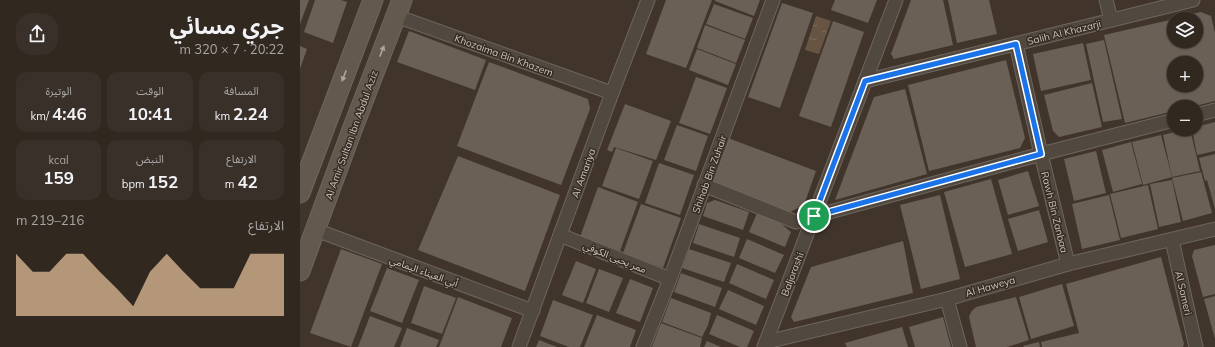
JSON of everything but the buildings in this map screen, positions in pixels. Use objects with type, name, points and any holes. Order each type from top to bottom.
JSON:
[{"type":"street","points":[[300,193],[372,0]]},
{"type":"street","name":"Al Amariya","points":[[519,347],[648,0]]},
{"type":"street","name":"Shihab Bin Zuhair","points":[[643,347],[670,279],[773,0]]},
{"type":"street","name":"Baljorashi","points":[[765,345],[896,0]]},
{"type":"street","points":[[1106,0],[1111,20]]},
{"type":"street","name":"Salih Al Khazarji","points":[[865,81],[1193,0]]},
{"type":"street","name":"Khozaima Bin Khazem","points":[[399,8],[612,94]]},
{"type":"street","name":"Al Amir Sultan Ibn Abdul Aziz","points":[[300,271],[399,8]]},
{"type":"street","name":"Rawh Bin Zanbaa","points":[[1016,44],[1068,264]]},
{"type":"street","points":[[1203,113],[1215,110]]},
{"type":"street","points":[[704,185],[796,222],[1041,154],[1167,122]]},
{"type":"street","points":[[326,125],[326,135],[331,140],[336,142],[342,142],[352,130]]},
{"type":"street","points":[[311,163],[320,151],[330,152],[334,154],[337,159],[338,170]]},
{"type":"street","name":"Al Haweya","points":[[765,345],[947,299],[1068,264],[1215,229]]},
{"type":"street","name":"أبي العيناء اليمامي","points":[[316,230],[533,311]]},
{"type":"street","name":"ممر يحيى الكوفي","points":[[560,235],[670,279]]},
{"type":"street","name":"Al Sameri","points":[[1172,240],[1196,347]]},
{"type":"street","points":[[947,299],[960,347]]},
{"type":"water","points":[[816,16],[831,21],[819,54],[805,50]]},
{"type":"route","points":[[1016,44],[1041,154],[814,216],[865,81],[1016,44]]}]
